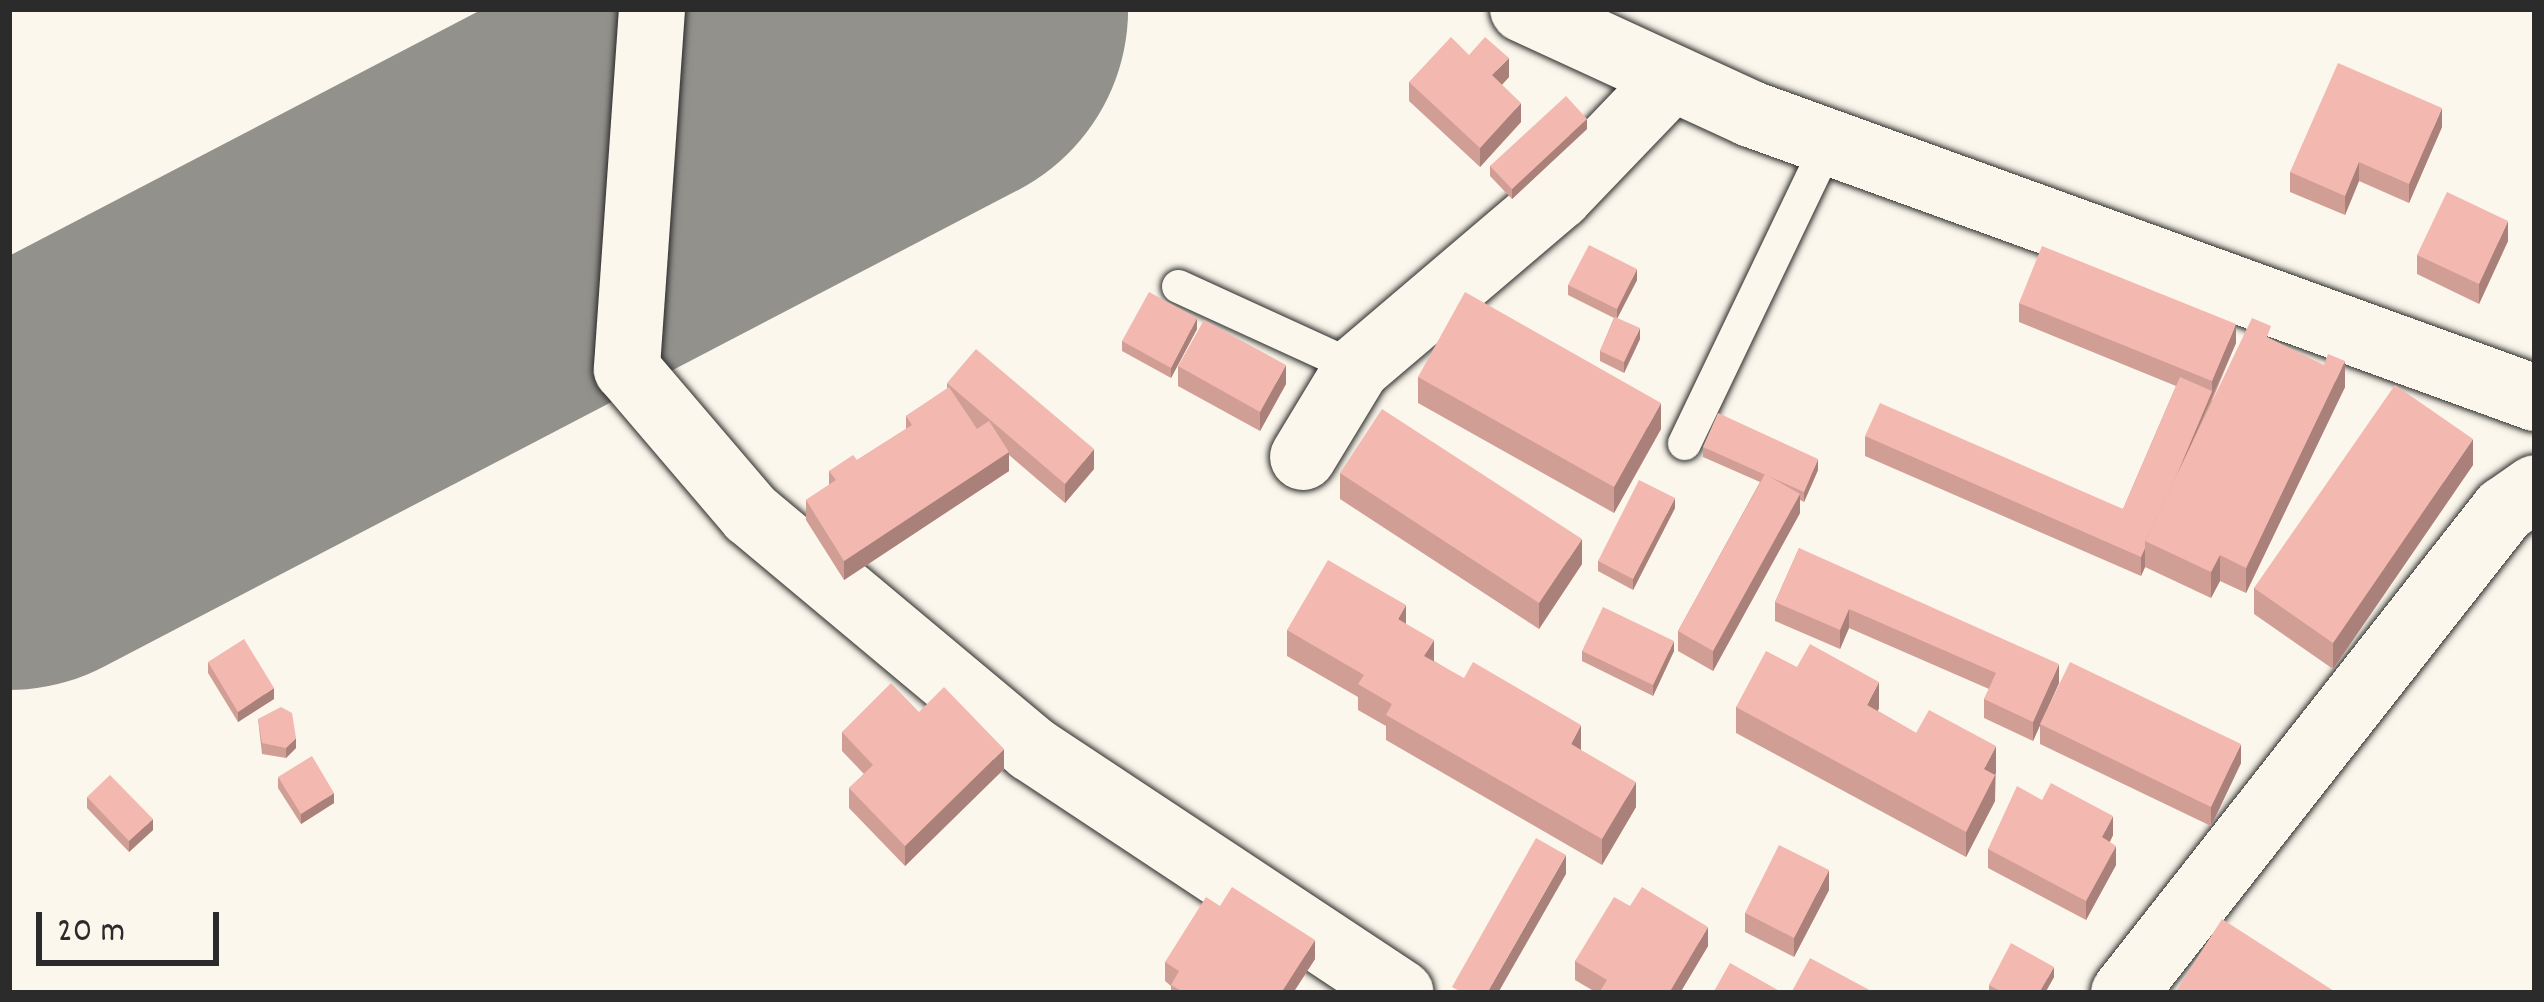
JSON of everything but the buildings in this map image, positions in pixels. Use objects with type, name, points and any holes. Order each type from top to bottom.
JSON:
[{"type":"street","points":[[652,9],[627,369],[752,514],[1032,749],[1401,993]]},
{"type":"street","points":[[1522,9],[1672,79],[1828,142],[2535,398]]},
{"type":"street","points":[[1303,458],[1358,368],[1559,196],[1672,79]]},
{"type":"street","points":[[2124,993],[2504,510],[2535,488]]},
{"type":"lane","points":[[1684,443],[1828,142]]},
{"type":"lane","points":[[1178,286],[1358,368]]},
{"type":"runway","points":[[9,486],[924,9]]}]
